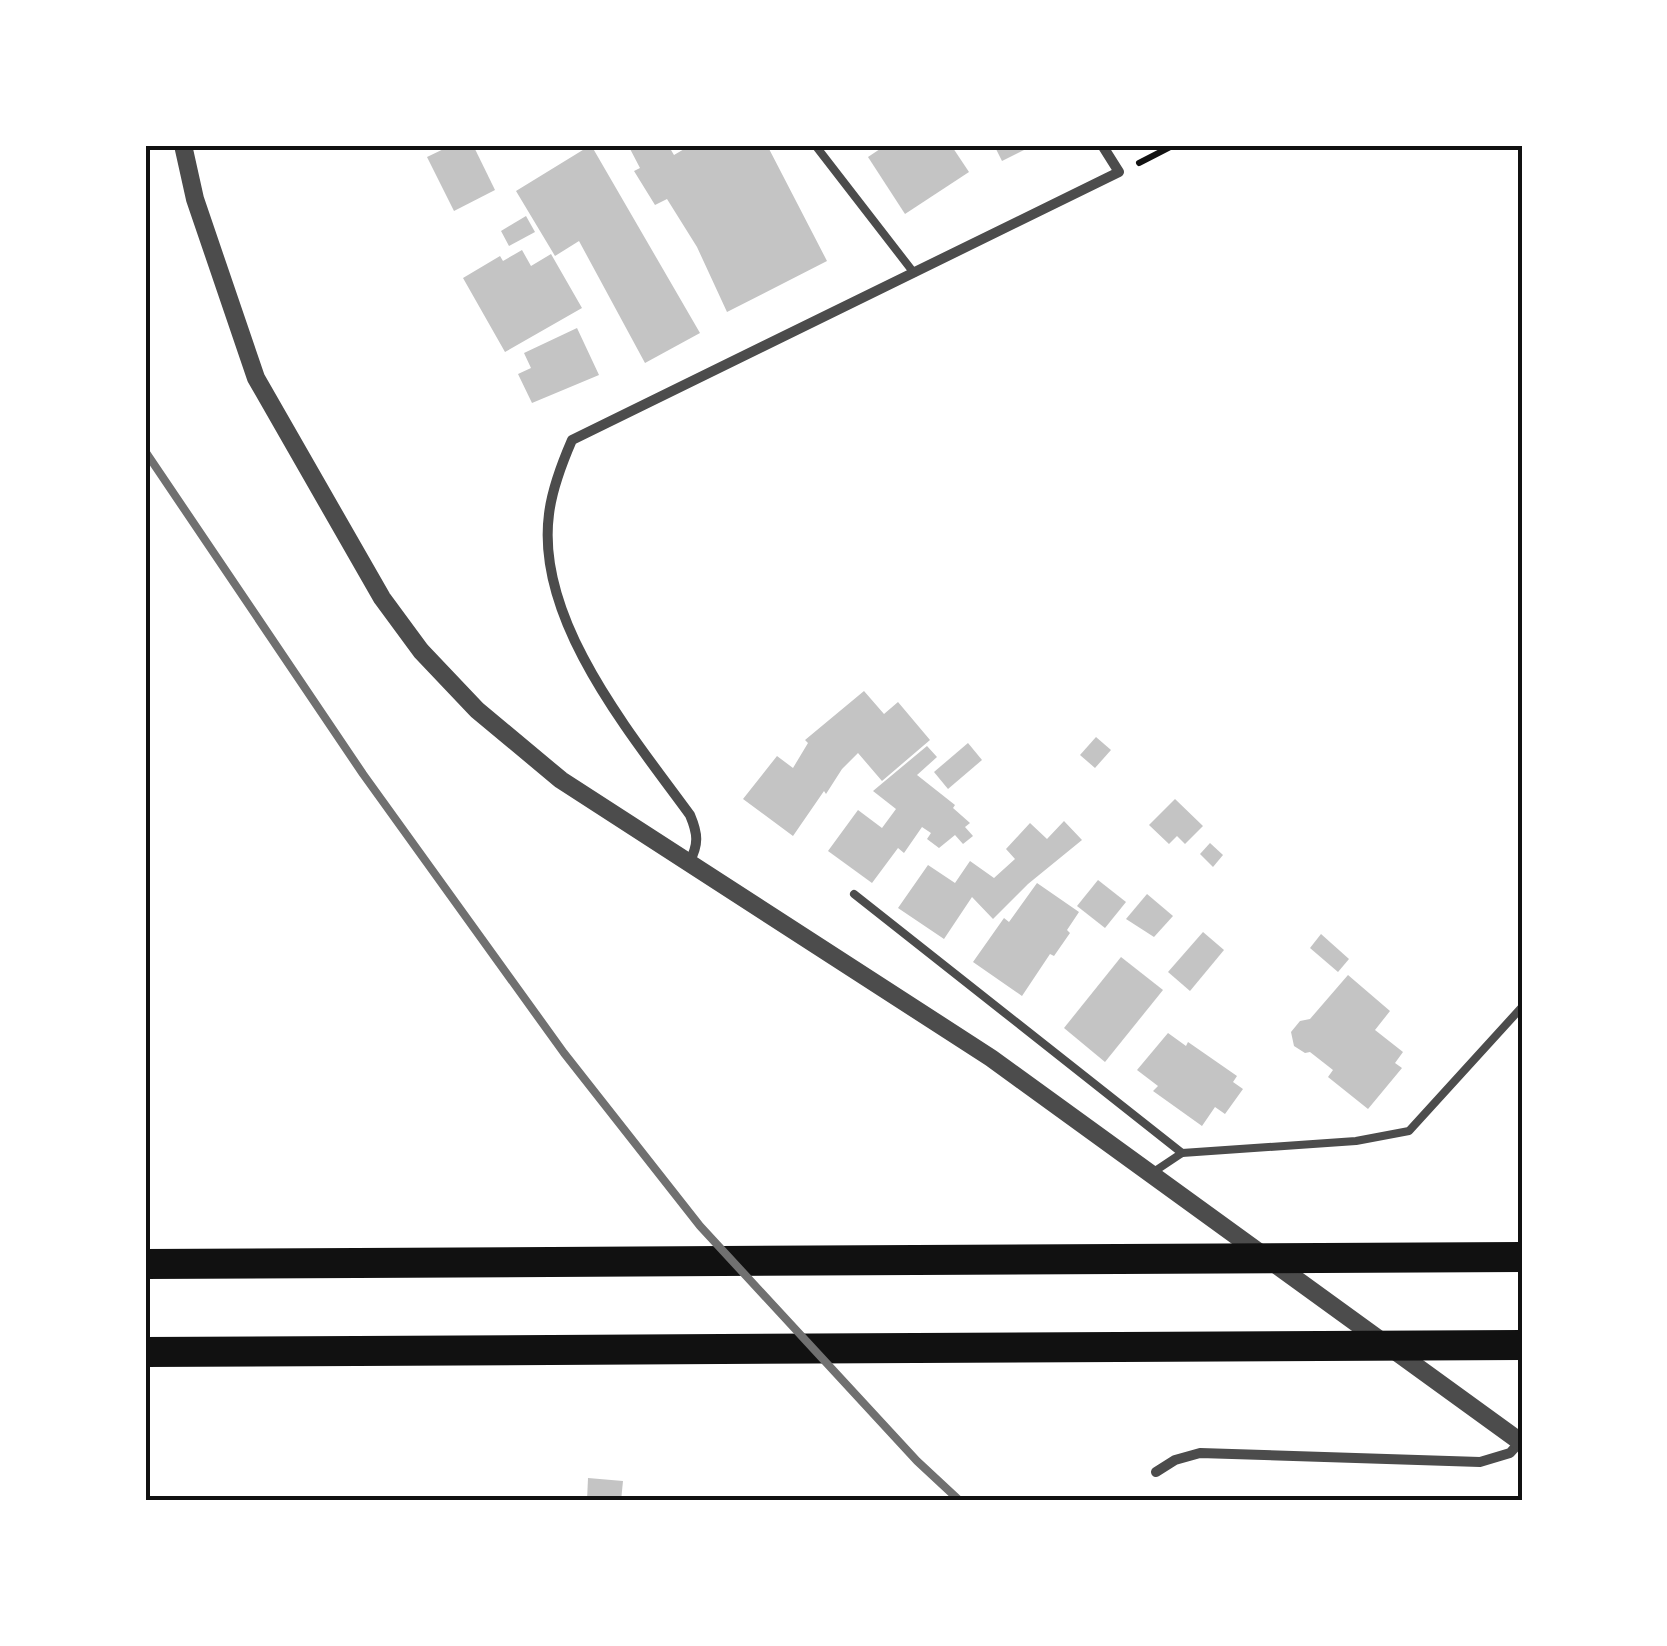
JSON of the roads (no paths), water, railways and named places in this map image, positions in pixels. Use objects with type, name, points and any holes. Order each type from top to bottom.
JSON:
[{"type":"highway","points":[[145,1264],[1522,1257]]},
{"type":"highway","points":[[145,1352],[1522,1344]]},
{"type":"street","points":[[182,145],[195,199],[256,378],[382,598],[421,651],[477,710],[560,780],[991,1058],[1521,1443],[1510,1453],[1480,1462],[1200,1453],[1176,1460],[1156,1472]]},
{"type":"street","points":[[689,863],[697,848],[697,832],[690,814],[614,711],[574,642],[551,570],[549,514],[572,440],[1120,172],[1102,145]]},
{"type":"lane","points":[[815,145],[914,272]]},
{"type":"lane","points":[[854,894],[1182,1153]]},
{"type":"lane","points":[[1148,1175],[1182,1153],[1356,1141],[1409,1131],[1522,1007]]},
{"type":"railway","points":[[145,451],[363,774],[564,1053],[700,1226],[917,1461],[960,1501]]}]
